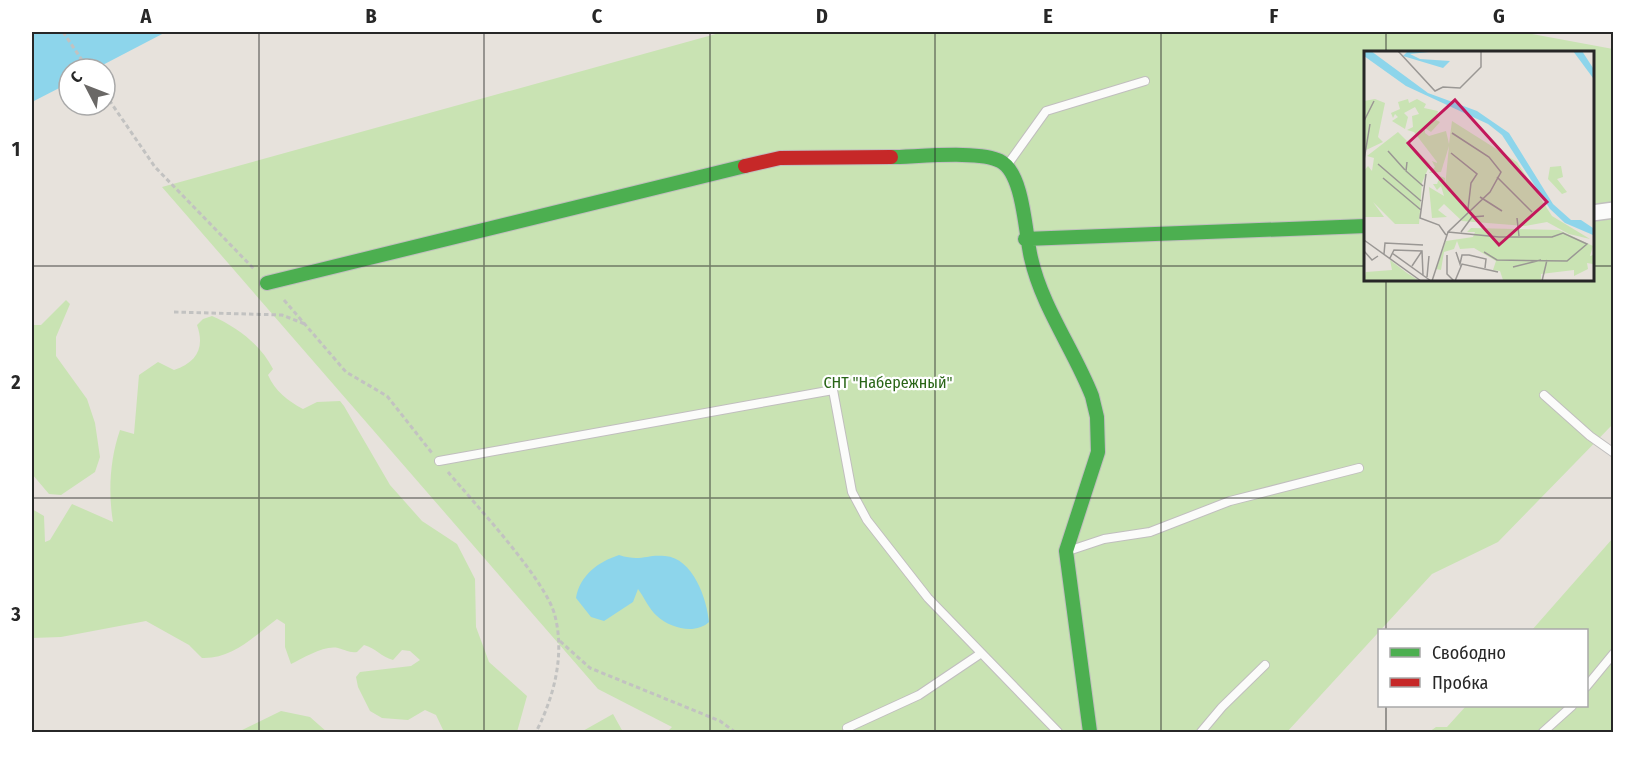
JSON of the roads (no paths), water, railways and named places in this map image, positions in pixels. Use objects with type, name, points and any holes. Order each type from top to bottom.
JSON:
[{"type":"street","points":[[267,283],[780,158],[966,156],[988,157],[1007,165],[1017,185],[1025,239],[1035,274],[1088,387],[1099,421],[1100,441],[1096,460],[1069,536],[1066,551],[1090,732]]},
{"type":"street","points":[[1594,213],[1614,210]]},
{"type":"street","points":[[1025,239],[1364,226]]},
{"type":"lane","points":[[1007,165],[1046,111],[1145,81]]},
{"type":"lane","points":[[439,461],[833,390],[852,492],[867,520],[928,598],[1058,732]]},
{"type":"lane","points":[[1544,396],[1590,436],[1614,453]]},
{"type":"lane","points":[[1066,551],[1104,539],[1150,532],[1230,501],[1359,468]]},
{"type":"lane","points":[[1588,686],[1614,653]]},
{"type":"lane","points":[[847,728],[919,695],[980,654]]},
{"type":"lane","points":[[1201,732],[1222,707],[1265,665]]},
{"type":"lane","points":[[1544,732],[1570,707]]},
{"type":"water","points":[[32,32],[166,32],[117,58],[57,57],[57,89],[32,102]]},
{"type":"water","points":[[619,555],[633,558],[665,556],[675,558],[691,572],[697,581],[709,622],[697,628],[675,627],[654,613],[638,589],[633,602],[604,621],[591,617],[576,598],[581,583],[591,570]]},
{"type":"park label","name":"СНТ \"Набережный\"","points":[[888,382]]}]
